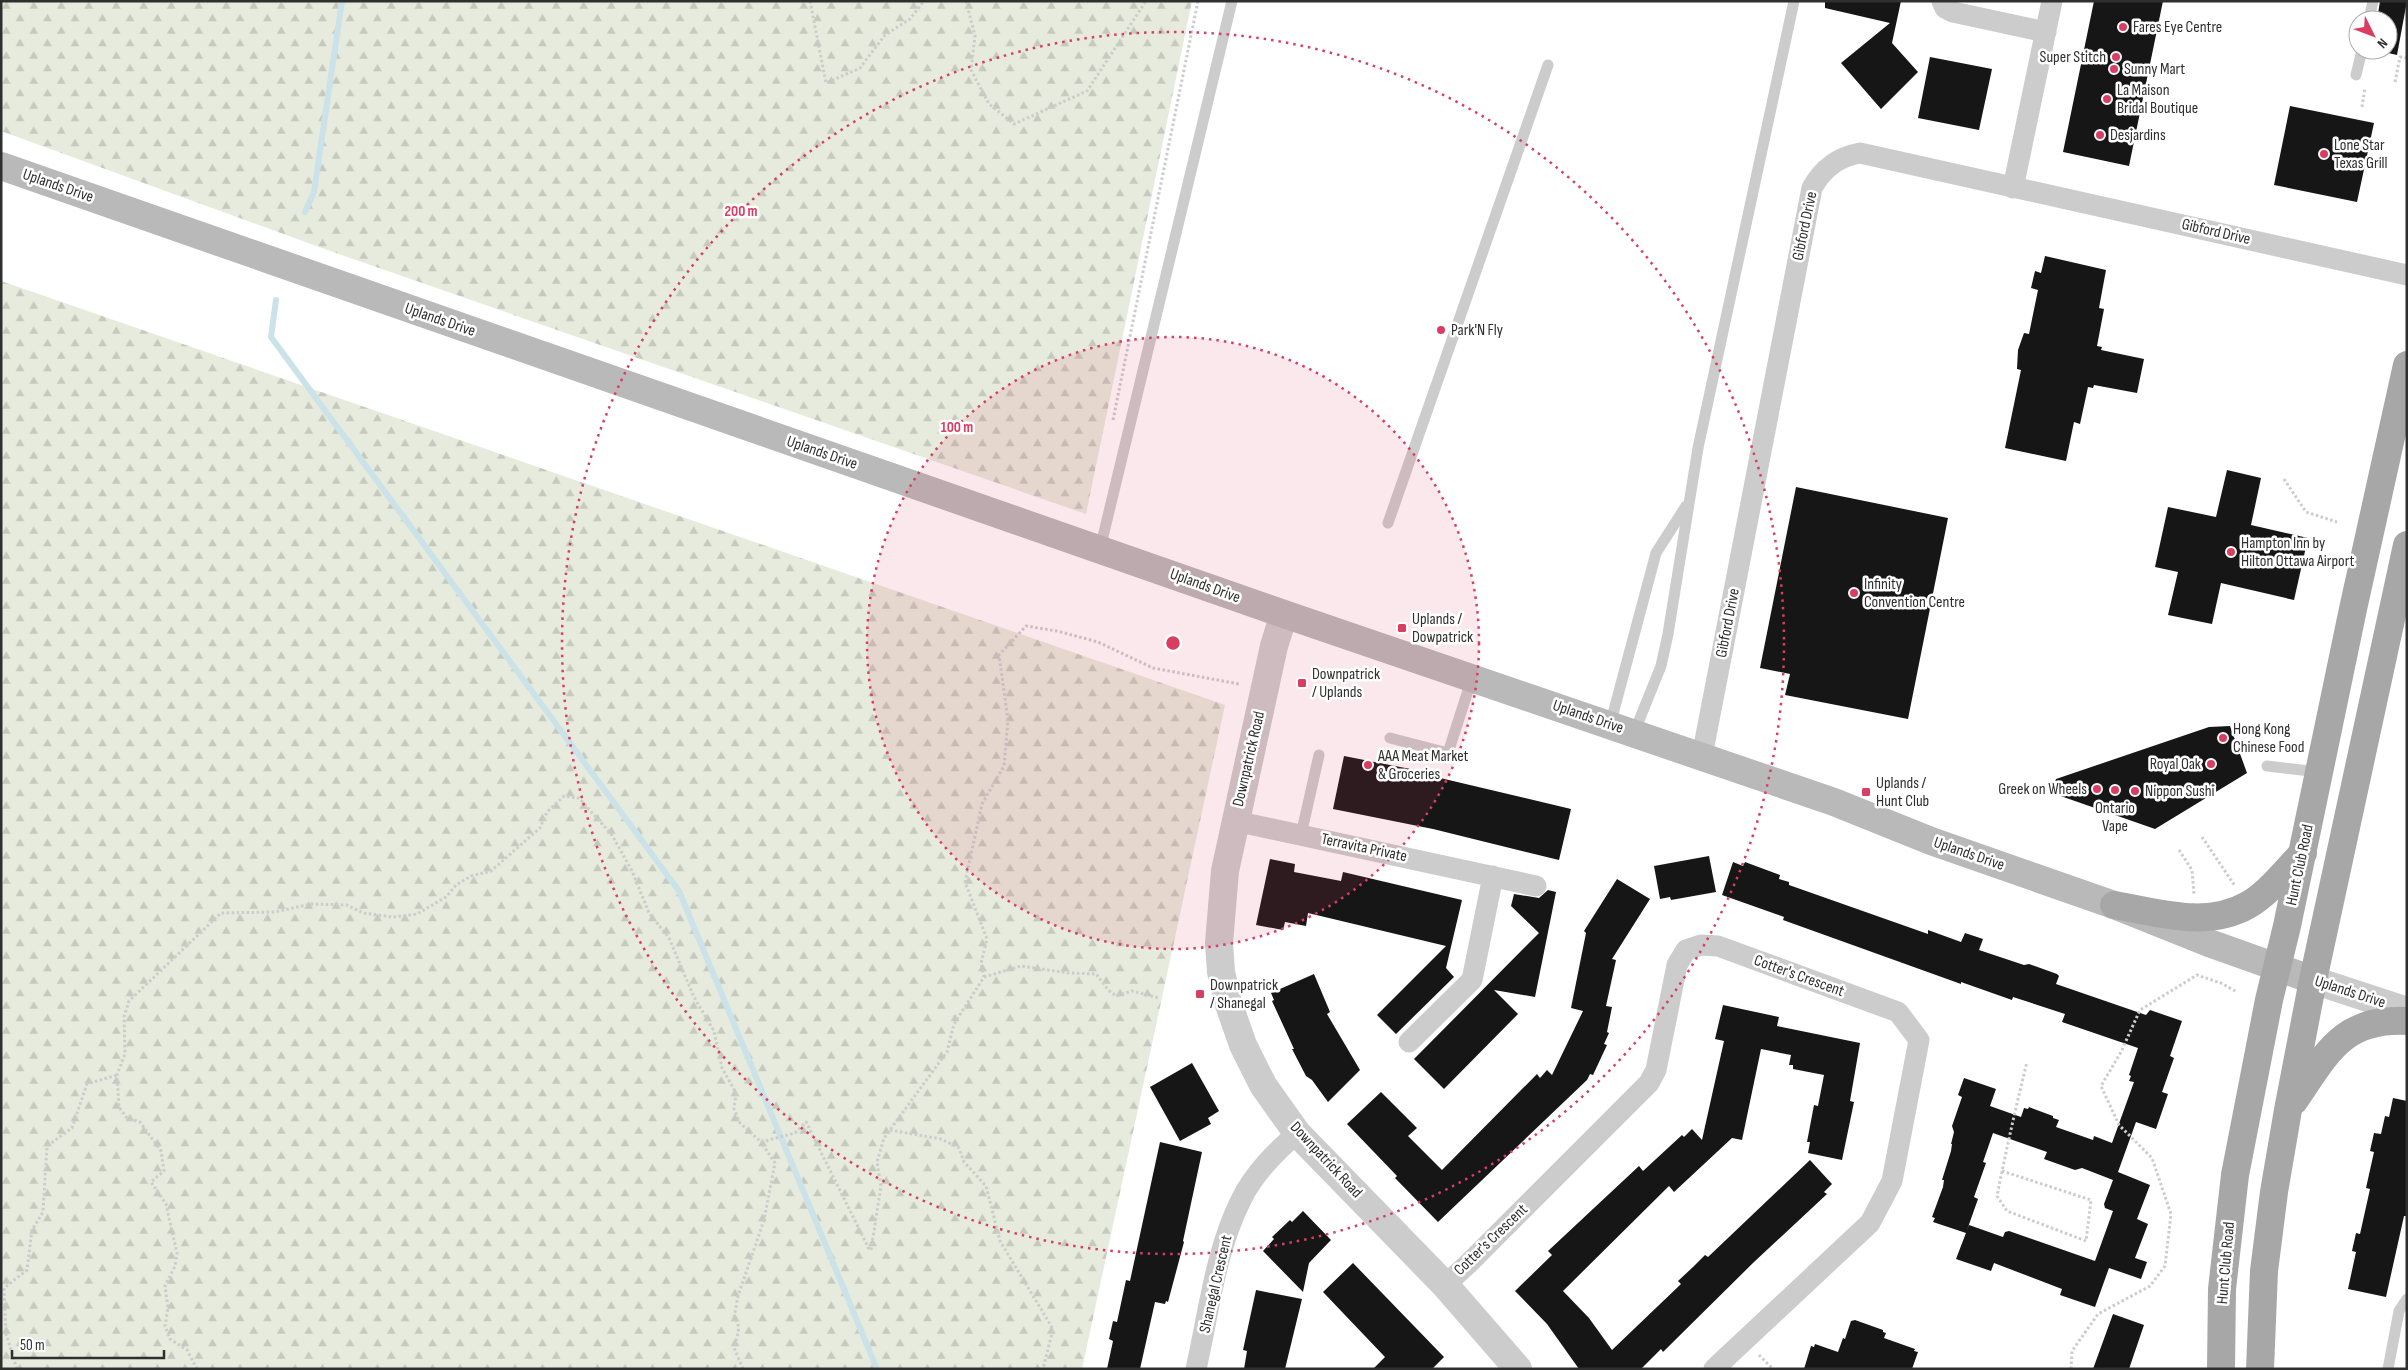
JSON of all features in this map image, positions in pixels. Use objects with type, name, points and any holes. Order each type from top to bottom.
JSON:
[{"type":"main road","name":"Uplands Drive","points":[[1,166],[1100,548],[1284,614],[1834,802],[1931,842],[2114,905],[2209,943],[2313,980]]},
{"type":"main road","name":"Hunt Club Road","points":[[2221,1369],[2222,1289],[2235,1175],[2277,967],[2407,365]]},
{"type":"main road","points":[[2260,1369],[2264,1271],[2274,1192],[2288,1110],[2313,980],[2407,545]]},
{"type":"main road","points":[[2114,905],[2200,919],[2231,913],[2255,900],[2303,852]]},
{"type":"main road","points":[[2288,1110],[2335,1043],[2359,1028],[2372,1023],[2385,1020],[2407,1021]]},
{"type":"street","points":[[1942,1],[1945,8],[1953,12],[2046,32]]},
{"type":"street","points":[[2013,188],[2052,1]]},
{"type":"street","name":"Gibford Drive","points":[[1702,756],[1812,188],[1818,176],[1827,168],[1844,157],[1860,154],[2407,275]]},
{"type":"street","name":"Downpatrick Road","points":[[1284,614],[1274,646],[1225,871],[1218,943],[1221,972],[1228,1002],[1243,1045],[1263,1085],[1298,1133],[1444,1285],[1512,1367]]},
{"type":"street","name":"Terravita Private","points":[[1235,821],[1536,886]]},
{"type":"street","points":[[1408,1042],[1472,980],[1493,876]]},
{"type":"street","name":"Cotter's Crescent","points":[[1444,1285],[1474,1258],[1648,1083],[1656,1070],[1677,964],[1686,950],[1701,945],[1718,946],[1898,1012],[1919,1040],[1892,1181],[1870,1224],[1714,1369]]},
{"type":"street","name":"Uplands Drive","points":[[2313,980],[2407,1011]]},
{"type":"street","name":"Shanegal Crescent","points":[[1196,1369],[1224,1240],[1242,1198],[1270,1158],[1298,1133]]},
{"type":"lane","points":[[1100,548],[1232,1]]},
{"type":"lane","points":[[1622,729],[1661,666],[1688,502],[1794,1]]},
{"type":"lane","points":[[2356,75],[2360,60]]},
{"type":"lane","points":[[1388,523],[1548,64]]},
{"type":"lane","points":[[1622,729],[1656,553],[1688,502]]},
{"type":"lane","points":[[1390,738],[1448,753],[1472,678]]},
{"type":"lane","points":[[1301,835],[1319,755]]},
{"type":"lane","points":[[2267,766],[2320,772]]},
{"type":"lane","points":[[2388,1369],[2399,1311],[2407,1299]]},
{"type":"path","points":[[810,1],[826,83],[860,68],[885,34],[910,19],[924,1]]},
{"type":"path","points":[[966,1],[975,36],[971,70],[989,104],[1014,124],[1087,91],[1146,1]]},
{"type":"path","points":[[1112,425],[1198,1]]},
{"type":"path","points":[[2394,82],[2400,57],[2407,58]]},
{"type":"path","points":[[2362,107],[2365,85]]},
{"type":"path","points":[[2284,479],[2306,512],[2337,522]]},
{"type":"path","points":[[984,977],[981,963],[987,939],[965,882],[982,804],[1004,766],[1008,720],[999,655],[1026,626],[1057,631],[1098,642],[1153,668],[1239,684]]},
{"type":"path","points":[[197,1369],[187,1350],[170,1338],[165,1326],[168,1308],[165,1286],[175,1266],[177,1253],[166,1204],[151,1182],[164,1171],[161,1151],[140,1122],[127,1118],[119,1107],[117,1075],[125,1054],[124,1017],[129,1001],[221,914],[276,912],[310,904],[347,905],[363,913],[393,917],[417,914],[446,898],[456,885],[471,876],[491,871],[540,828],[547,812],[564,796],[579,798],[612,835],[632,871],[649,912],[669,938],[694,997],[714,1031],[722,1068],[736,1093],[734,1109],[740,1123],[761,1142],[775,1163],[764,1220],[738,1296],[734,1318],[738,1322],[740,1332],[734,1348],[743,1369]]},
{"type":"path","points":[[2202,837],[2240,893]]},
{"type":"path","points":[[2179,850],[2192,870],[2194,899]]},
{"type":"path","points":[[761,1142],[795,1133],[806,1122],[870,1251],[881,1186],[877,1162],[884,1138],[947,1052],[954,1024],[984,977],[1021,966],[1069,973],[1096,974],[1108,990],[1116,996],[1132,991],[1159,998]]},
{"type":"path","points":[[2071,1369],[2072,1351],[2098,1314],[2150,1286],[2165,1266],[2171,1214],[2152,1158],[2119,1125],[2101,1086],[2122,1052],[2140,1010],[2197,975],[2221,982],[2237,992]]},
{"type":"path","points":[[2002,1171],[2091,1200],[2086,1241],[2007,1211],[1997,1196],[2002,1171],[2027,1062]]},
{"type":"path","points":[[17,1369],[6,1334],[4,1288],[27,1270],[32,1230],[43,1212],[47,1146],[72,1128],[87,1084],[117,1075]]},
{"type":"path","points":[[890,1130],[941,1138],[958,1148],[964,1162],[986,1186],[1000,1241],[1053,1329],[1043,1369]]},
{"type":"green space","points":[[1,1],[1192,1],[1086,514],[333,252],[1,131]]},
{"type":"green space","points":[[1,281],[1225,705],[1082,1369],[1,1369]]},
{"type":"building","points":[[1825,1],[1901,1],[1892,43],[1918,72],[1881,109],[1841,63],[1890,23],[1825,8]]},
{"type":"building","points":[[2094,1],[2163,1],[2129,166],[2063,152]]},
{"type":"building","points":[[2380,1],[2407,1],[2398,50],[2398,10],[2379,10]]},
{"type":"building","points":[[1930,57],[1992,69],[1979,130],[1918,118]]},
{"type":"building","name":"Lone Star Texas Grill","points":[[2290,106],[2374,123],[2357,202],[2274,185]]},
{"type":"building","points":[[2045,256],[2106,270],[2099,308],[2104,309],[2097,346],[2102,347],[2101,350],[2144,359],[2137,393],[2094,385],[2093,388],[2088,387],[2080,424],[2074,422],[2066,461],[2005,448],[2021,370],[2017,369],[2018,350],[2024,333],[2029,334],[2038,290],[2031,288],[2035,271],[2041,273]]},
{"type":"building","name":"Hampton Inn by Hilton Ottawa Airport","points":[[2227,470],[2261,478],[2251,525],[2308,538],[2294,600],[2221,583],[2212,624],[2168,615],[2178,572],[2155,567],[2168,507],[2216,517]]},
{"type":"building","name":"Infinity Convention Centre","points":[[1796,487],[1948,518],[1908,719],[1785,695],[1790,674],[1760,668]]},
{"type":"building","points":[[2230,726],[2247,773],[2155,829],[2052,793],[2056,779],[2209,727]]},
{"type":"building","points":[[1344,756],[1436,774],[1436,777],[1571,809],[1559,860],[1433,829],[1333,809]]},
{"type":"building","points":[[1709,856],[1716,892],[1671,900],[1670,897],[1660,899],[1654,866]]},
{"type":"building","points":[[1270,859],[1295,864],[1294,872],[1341,881],[1343,872],[1462,900],[1446,968],[1454,977],[1396,1034],[1377,1015],[1446,946],[1308,913],[1306,926],[1285,922],[1283,930],[1256,925]]},
{"type":"building","points":[[1733,862],[1743,866],[1745,862],[1780,875],[1779,879],[1789,882],[1789,885],[1928,934],[1928,930],[1961,942],[1965,933],[1983,939],[1979,950],[2057,974],[2059,976],[2056,984],[2146,1015],[2150,1010],[2182,1021],[2170,1056],[2174,1058],[2162,1092],[2168,1094],[2156,1129],[2136,1122],[2118,1172],[2150,1185],[2137,1219],[2148,1224],[2135,1258],[2147,1262],[2141,1279],[2109,1268],[2095,1307],[2060,1295],[2062,1289],[1994,1263],[1991,1271],[1956,1259],[1966,1233],[1933,1222],[1935,1218],[1932,1217],[1943,1187],[1944,1180],[1942,1180],[1951,1151],[1954,1132],[1952,1126],[1962,1097],[1958,1095],[1964,1078],[1996,1089],[1990,1106],[2021,1117],[2024,1108],[2028,1109],[2029,1107],[2059,1120],[2056,1127],[2093,1140],[2094,1136],[2112,1143],[2134,1082],[2129,1081],[2131,1076],[2129,1075],[2138,1048],[2062,1022],[2065,1014],[2013,997],[2012,1000],[1961,982],[1961,984],[1783,920],[1784,917],[1722,895]],"holes":[[[1993,1133],[2047,1152],[2044,1159],[2075,1170],[2082,1168],[2113,1180],[2104,1204],[2105,1208],[2113,1211],[2095,1261],[2009,1231],[2005,1232],[2003,1237],[1969,1225],[1978,1199],[1974,1197],[1986,1163],[1983,1162]]]},
{"type":"building","points":[[1617,879],[1650,899],[1612,959],[1616,960],[1606,1006],[1612,1007],[1607,1032],[1609,1033],[1604,1044],[1607,1045],[1593,1075],[1590,1074],[1587,1080],[1438,1222],[1395,1178],[1397,1176],[1347,1124],[1381,1092],[1417,1128],[1408,1136],[1442,1170],[1537,1074],[1540,1078],[1547,1070],[1552,1075],[1583,1011],[1571,1008],[1586,933],[1584,931]]},
{"type":"building","points":[[1548,890],[1556,892],[1535,997],[1494,990],[1518,1014],[1444,1089],[1414,1059],[1539,933],[1511,906],[1514,894],[1539,898]]},
{"type":"building","points":[[1314,974],[1330,1012],[1327,1014],[1360,1070],[1328,1102],[1312,1080],[1306,1076],[1292,1049],[1294,1049],[1272,1001],[1274,1000],[1271,993]]},
{"type":"building","points":[[1723,1005],[1779,1017],[1777,1026],[1860,1043],[1850,1101],[1854,1102],[1842,1160],[1808,1153],[1810,1142],[1807,1142],[1814,1105],[1818,1106],[1824,1075],[1793,1069],[1793,1065],[1789,1065],[1791,1055],[1761,1049],[1742,1140],[1732,1138],[1674,1192],[1669,1186],[1563,1291],[1589,1318],[1612,1350],[1681,1284],[1678,1281],[1705,1255],[1708,1257],[1810,1160],[1832,1184],[1824,1192],[1827,1194],[1754,1262],[1663,1352],[1661,1349],[1641,1369],[1579,1369],[1547,1324],[1515,1291],[1552,1255],[1548,1251],[1639,1166],[1643,1171],[1682,1135],[1684,1137],[1692,1129],[1702,1140],[1724,1041],[1715,1039]]},
{"type":"building","points":[[1192,1063],[1219,1111],[1208,1118],[1211,1124],[1180,1141],[1150,1087]]},
{"type":"building","points":[[2393,1098],[2407,1101],[2407,1216],[2404,1216],[2386,1297],[2348,1289],[2356,1252],[2352,1251],[2356,1233],[2360,1234],[2370,1189],[2366,1188],[2374,1152],[2370,1151],[2374,1133],[2381,1134],[2385,1116],[2389,1117]]},
{"type":"building","points":[[1160,1142],[1202,1152],[1184,1242],[1168,1302],[1166,1301],[1165,1304],[1155,1302],[1140,1369],[1107,1369],[1113,1341],[1109,1339],[1113,1321],[1117,1322],[1126,1280],[1130,1281]]},
{"type":"building","points":[[1303,1211],[1331,1240],[1309,1263],[1303,1292],[1263,1251],[1274,1239],[1272,1237]]},
{"type":"building","points":[[1353,1263],[1444,1357],[1432,1369],[1373,1369],[1385,1357],[1323,1292]]},
{"type":"building","points":[[1256,1290],[1302,1299],[1285,1369],[1244,1369],[1247,1351],[1243,1350]]},
{"type":"building","points":[[2113,1314],[2144,1325],[2129,1369],[2093,1369]]},
{"type":"building","points":[[1855,1320],[1883,1330],[1886,1333],[1884,1338],[1915,1349],[1914,1351],[1918,1352],[1912,1369],[1804,1369],[1811,1346],[1814,1347],[1815,1344],[1838,1352],[1851,1321]]},
{"type":"waterway","points":[[305,212],[314,192],[342,1]]},
{"type":"waterway","points":[[276,300],[271,337],[679,891],[877,1369]]},
{"type":"place","name":"Fares Eye Centre","points":[[2123,27]]},
{"type":"place","name":"Super Stitch","points":[[2116,57]]},
{"type":"place","name":"Sunny Mart","points":[[2114,69]]},
{"type":"place","name":"La Maison Bridal Boutique","points":[[2107,99]]},
{"type":"place","name":"Desjardins","points":[[2100,135]]},
{"type":"place","name":"Lone Star Texas Grill","points":[[2324,154]]},
{"type":"place","name":"Park'N Fly","points":[[1441,330]]},
{"type":"place","name":"Hampton Inn by Hilton Ottawa Airport","points":[[2231,552]]},
{"type":"place","name":"Infinity Convention Centre","points":[[1854,593]]},
{"type":"place","name":"Uplands / Dowpatrick","points":[[1402,628]]},
{"type":"place","name":"Downpatrick / Uplands","points":[[1302,683]]},
{"type":"place","name":"Hong Kong Chinese Food","points":[[2223,738]]},
{"type":"place","name":"Royal Oak","points":[[2211,764]]},
{"type":"place","name":"AAA Meat Market & Groceries","points":[[1368,765]]},
{"type":"place","name":"Greek on Wheels","points":[[2097,789]]},
{"type":"place","name":"Ontario Vape","points":[[2115,790]]},
{"type":"place","name":"Nippon Sushi","points":[[2135,791]]},
{"type":"place","name":"Uplands / Hunt Club","points":[[1866,792]]},
{"type":"place","name":"Downpatrick / Shanegal","points":[[1200,994]]}]
